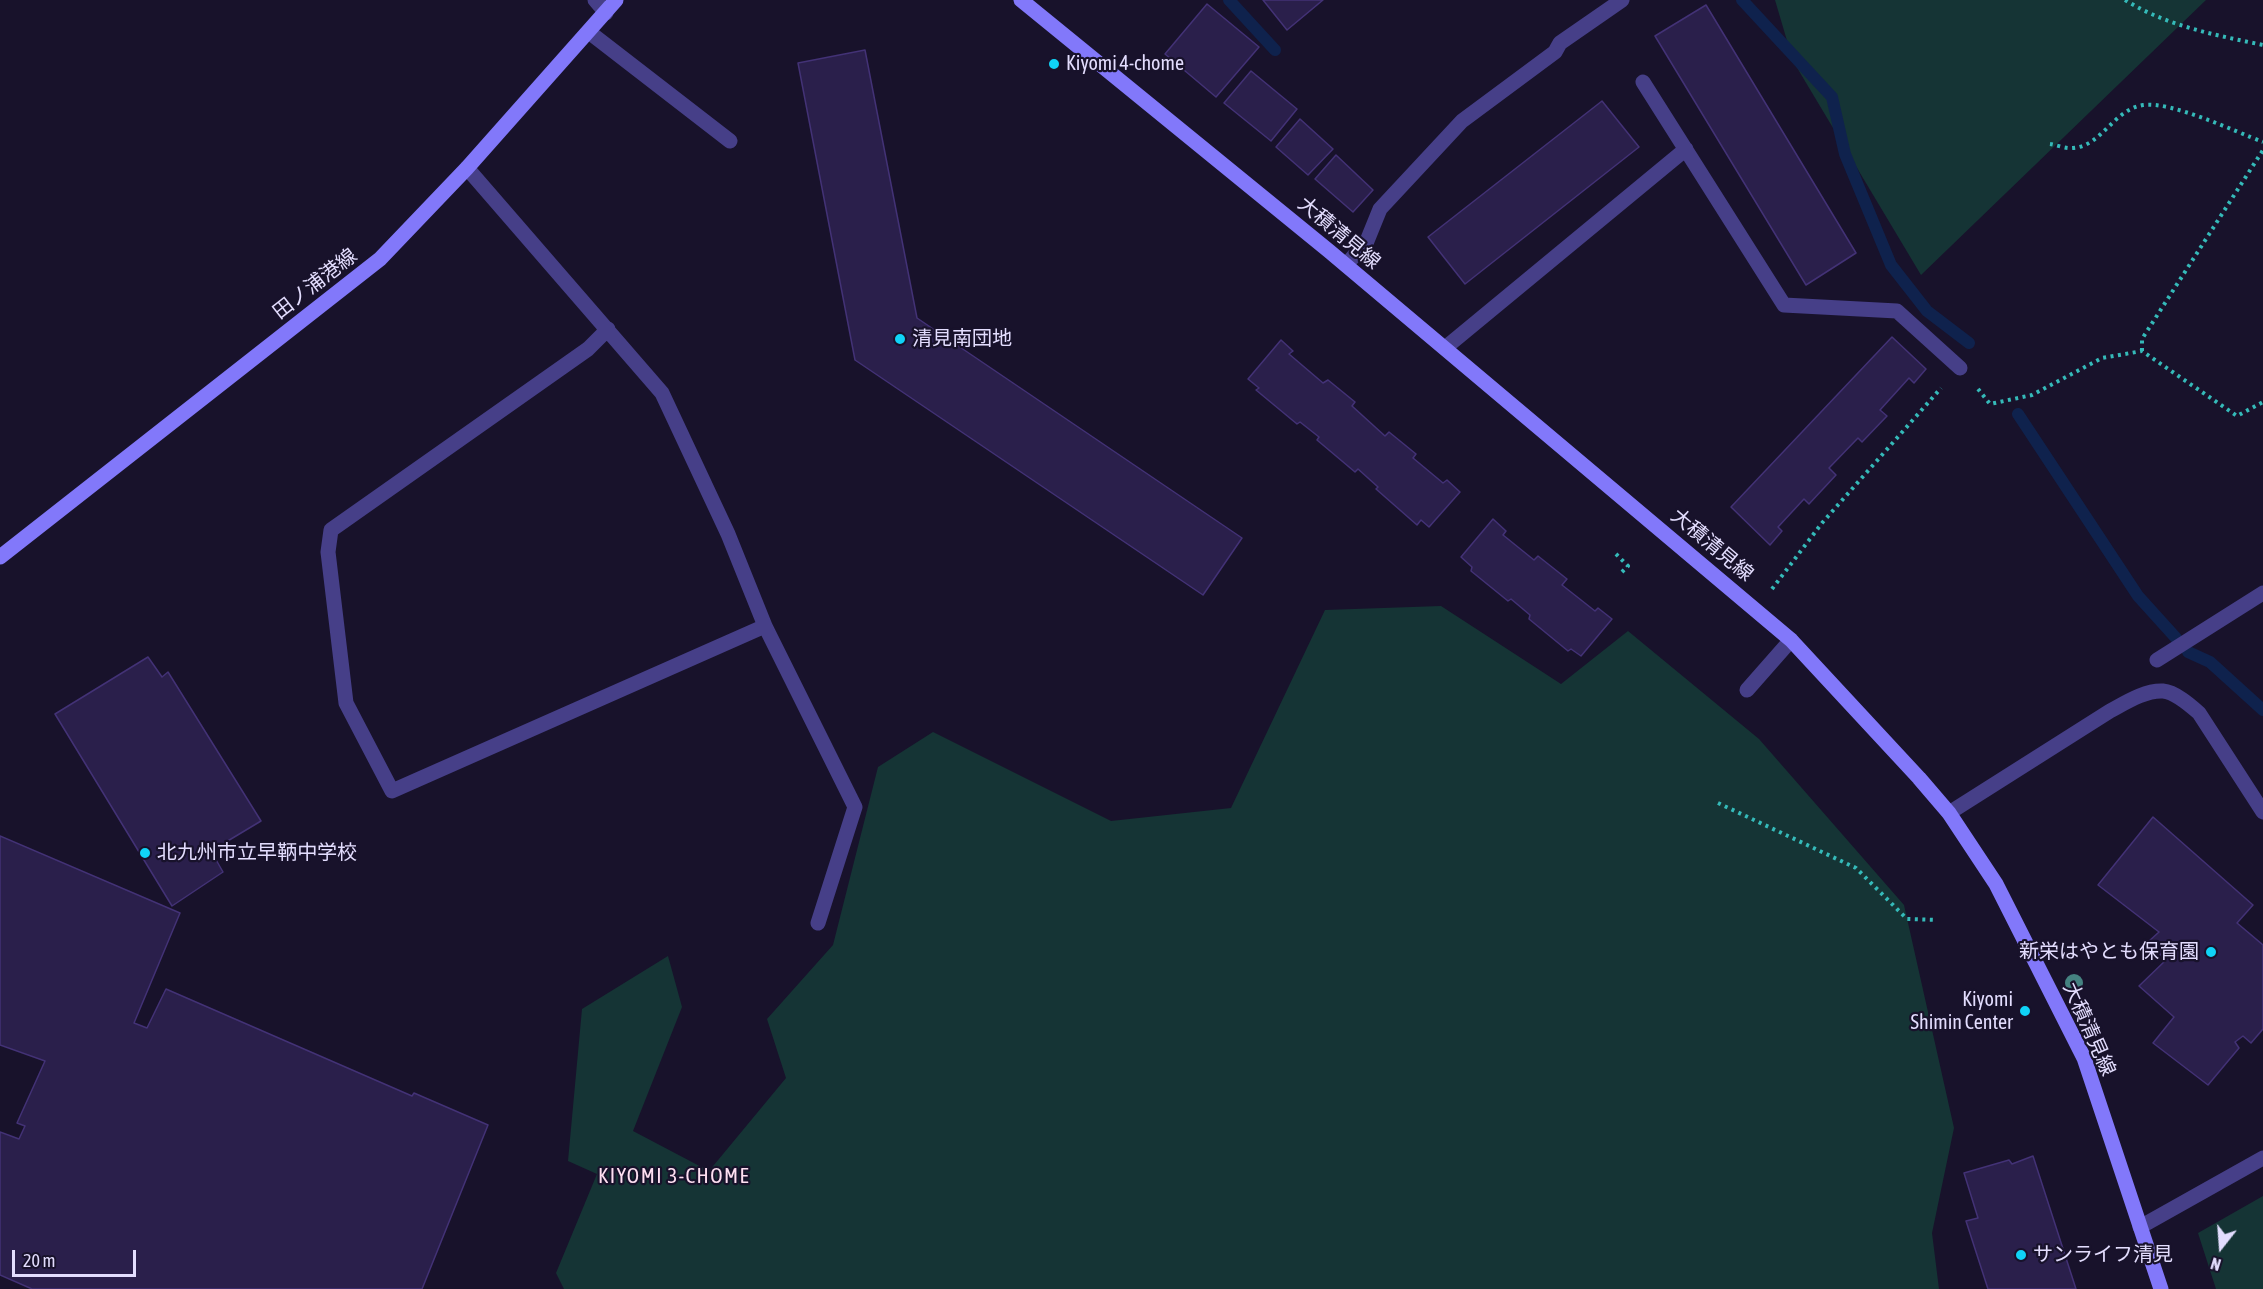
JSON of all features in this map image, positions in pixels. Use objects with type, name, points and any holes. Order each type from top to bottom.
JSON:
[{"type":"main road","name":"田ノ浦港線","points":[[0,557],[380,259],[467,168],[616,0]]},
{"type":"main road","name":"大積清見線","points":[[1021,0],[1346,265],[1791,640],[1949,813],[1996,884],[2084,1058],[2161,1289]]},
{"type":"street","points":[[595,0],[606,13]]},
{"type":"street","points":[[1346,265],[1367,241],[1380,209],[1462,121],[1555,52],[1560,43],[1622,0]]},
{"type":"street","points":[[589,32],[730,141]]},
{"type":"street","points":[[1643,82],[1784,305],[1897,311],[1960,368]]},
{"type":"street","points":[[1444,348],[1469,325],[1686,148]]},
{"type":"street","points":[[467,168],[662,393],[728,534],[765,626],[855,807],[818,923]]},
{"type":"street","points":[[608,329],[588,349],[346,517],[331,530],[328,552],[346,703],[392,791],[765,626]]},
{"type":"street","points":[[2157,660],[2263,593]]},
{"type":"street","points":[[1747,690],[1791,640]]},
{"type":"street","points":[[1949,813],[2110,711],[2137,696],[2163,691],[2187,702],[2199,713],[2263,812]]},
{"type":"street","points":[[2140,1227],[2263,1158]]},
{"type":"path","points":[[2125,0],[2147,14],[2187,28],[2263,45]]},
{"type":"path","points":[[2050,144],[2072,148],[2089,144],[2122,113],[2143,105],[2172,108],[2263,142]]},
{"type":"path","points":[[2142,351],[2142,339],[2263,150]]},
{"type":"path","points":[[1755,609],[1822,523],[1960,368],[1990,404],[2032,395],[2102,358],[2142,351],[2236,416],[2263,402]]},
{"type":"path","points":[[1616,554],[1628,566],[1619,575]]},
{"type":"path","points":[[1718,803],[1856,868],[1907,919],[1937,920]]},
{"type":"green space","points":[[1775,0],[2206,0],[1921,275],[1793,61]]},
{"type":"green space","points":[[1441,606],[1561,684],[1628,631],[1759,739],[1904,905],[1954,1128],[1932,1233],[1939,1289],[564,1289],[556,1273],[597,1174],[568,1161],[582,1009],[668,956],[682,1007],[633,1131],[709,1171],[786,1078],[767,1019],[833,945],[878,767],[933,732],[1111,821],[1231,808],[1325,610]]},
{"type":"green space","points":[[2263,1196],[2263,1289],[2216,1289],[2198,1233]]},
{"type":"building","points":[[1263,0],[1323,0],[1287,30]]},
{"type":"building","points":[[1207,4],[1259,47],[1216,97],[1165,54]]},
{"type":"building","points":[[1706,5],[1856,253],[1806,285],[1655,36]]},
{"type":"building","name":"清見南団地","points":[[865,50],[917,318],[1242,538],[1203,595],[855,360],[798,63]]},
{"type":"building","points":[[1251,71],[1297,109],[1271,141],[1224,103]]},
{"type":"building","points":[[1602,101],[1639,147],[1465,284],[1428,237]]},
{"type":"building","points":[[1300,119],[1333,149],[1308,175],[1276,147]]},
{"type":"building","points":[[1336,155],[1373,190],[1353,212],[1315,179]]},
{"type":"building","points":[[1892,337],[1926,369],[1914,383],[1909,378],[1880,410],[1887,416],[1862,442],[1858,438],[1829,468],[1836,475],[1809,504],[1804,499],[1778,527],[1782,531],[1770,545],[1731,507]]},
{"type":"building","points":[[1281,340],[1293,351],[1289,354],[1323,383],[1328,380],[1355,402],[1352,406],[1385,436],[1389,432],[1416,454],[1413,458],[1443,483],[1447,480],[1460,492],[1429,527],[1421,520],[1417,525],[1376,489],[1378,487],[1358,469],[1355,472],[1317,440],[1319,437],[1300,422],[1297,424],[1256,390],[1259,388],[1248,379]]},
{"type":"building","points":[[1493,519],[1506,531],[1503,535],[1534,560],[1538,556],[1567,579],[1562,585],[1595,611],[1598,608],[1612,619],[1581,656],[1571,649],[1568,651],[1529,619],[1530,615],[1511,599],[1508,601],[1471,571],[1472,567],[1461,557]]},
{"type":"building","points":[[148,657],[162,677],[168,672],[261,821],[211,851],[223,872],[172,906],[55,714]]},
{"type":"building","name":"新栄はやとも保育園","points":[[2153,817],[2253,905],[2237,923],[2263,945],[2263,1029],[2251,1043],[2243,1036],[2235,1042],[2239,1048],[2208,1085],[2153,1043],[2174,1017],[2139,986],[2166,960],[2148,942],[2159,932],[2098,885]]},
{"type":"building","points":[[0,836],[180,913],[134,1023],[147,1028],[166,989],[412,1096],[414,1093],[488,1125],[422,1289],[32,1289],[0,1275],[0,1132],[19,1139],[25,1126],[17,1123],[45,1061],[0,1045]]},
{"type":"building","name":"サンライフ清見","points":[[2033,1156],[2076,1289],[1988,1289],[1966,1221],[1978,1218],[1964,1173],[2009,1160],[2012,1164]]},
{"type":"waterway","points":[[1229,0],[1275,50]]},
{"type":"waterway","points":[[1742,0],[1832,97],[1845,154],[1891,265],[1927,311],[1969,343]]},
{"type":"waterway","points":[[2018,414],[2138,596],[2176,638]]},
{"type":"waterway","points":[[2188,652],[2210,662],[2263,710]]},
{"type":"place","name":"Kiyomi 4-chome","points":[[1054,64]]},
{"type":"place","name":"清見南団地","points":[[900,339]]},
{"type":"place","name":"北九州市立早鞆中学校","points":[[145,853]]},
{"type":"place","name":"新栄はやとも保育園","points":[[2211,952]]},
{"type":"place","name":"Kiyomi Shimin Center","points":[[2025,1011]]},
{"type":"place","name":"サンライフ清見","points":[[2021,1255]]},
{"type":"district","name":"KIYOMI 3-CHOME","points":[[674,1176]]}]
